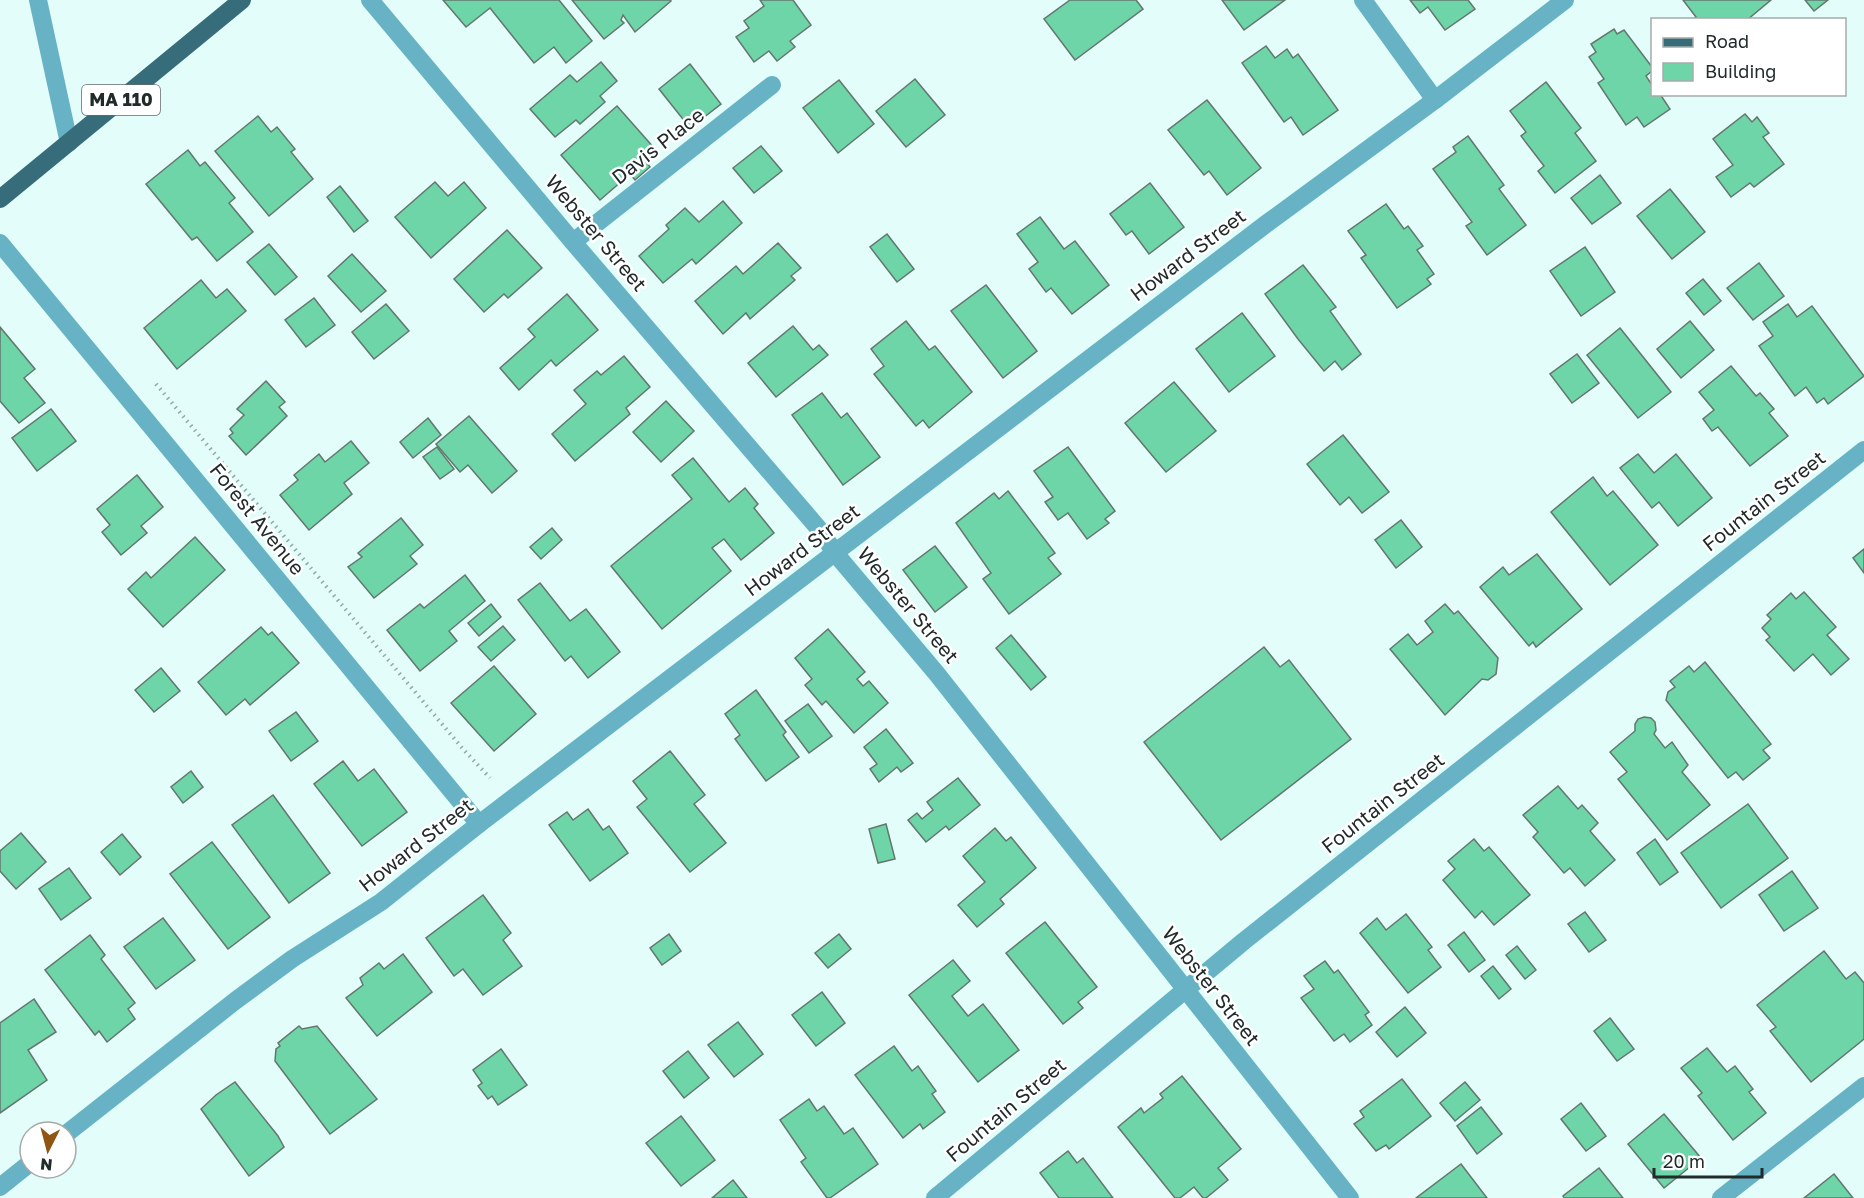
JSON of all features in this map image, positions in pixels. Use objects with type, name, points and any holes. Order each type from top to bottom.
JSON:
[{"type":"main road","name":"MA 110","points":[[0,200],[242,0]]},
{"type":"street","points":[[38,0],[69,143]]},
{"type":"street","name":"Webster Street","points":[[370,0],[573,242],[819,529],[835,553],[937,674],[1350,1198]]},
{"type":"street","points":[[1363,0],[1435,100]]},
{"type":"street","name":"Howard Street","points":[[78,1124],[282,966],[381,902],[479,824],[1266,224],[1435,100],[1565,0]]},
{"type":"street","name":"Davis Place","points":[[573,242],[772,85]]},
{"type":"street","name":"Forest Avenue","points":[[0,243],[479,824]]},
{"type":"street","name":"Fountain Street","points":[[935,1198],[1244,941],[1864,450]]},
{"type":"street","points":[[1721,1198],[1864,1086]]},
{"type":"street","points":[[0,1187],[18,1173]]},
{"type":"path","points":[[155,382],[463,749]]},
{"type":"building","points":[[443,0],[559,0],[592,41],[566,63],[554,47],[534,63],[490,8],[466,27]]},
{"type":"building","points":[[572,0],[671,1],[635,32],[623,15],[621,20],[624,23],[604,39]]},
{"type":"building","points":[[760,0],[793,0],[811,25],[790,41],[795,47],[777,61],[769,51],[754,62],[736,37],[749,28],[744,21],[764,6]]},
{"type":"building","points":[[1070,0],[1136,0],[1143,9],[1075,60],[1044,19]]},
{"type":"building","points":[[1222,0],[1285,0],[1244,30]]},
{"type":"building","points":[[1410,0],[1468,0],[1475,9],[1445,30],[1428,7],[1420,13]]},
{"type":"building","points":[[1683,0],[1771,0],[1749,18],[1696,17]]},
{"type":"building","points":[[1805,0],[1828,0],[1814,11]]},
{"type":"building","points":[[1614,29],[1617,34],[1624,30],[1651,66],[1651,72],[1646,76],[1651,84],[1651,96],[1661,96],[1670,109],[1644,127],[1637,117],[1626,125],[1598,83],[1604,79],[1589,57],[1596,52],[1591,44]]},
{"type":"building","points":[[1266,46],[1275,58],[1287,49],[1293,58],[1298,54],[1338,110],[1303,135],[1291,117],[1284,122],[1242,63]]},
{"type":"building","points":[[601,62],[617,81],[600,96],[605,102],[580,124],[576,120],[555,137],[530,109],[570,75],[577,82]]},
{"type":"building","points":[[690,64],[721,104],[690,128],[659,89]]},
{"type":"building","points":[[915,79],[945,115],[906,147],[876,111]]},
{"type":"building","points":[[839,80],[874,124],[838,153],[803,108]]},
{"type":"building","points":[[1546,82],[1581,128],[1575,133],[1596,161],[1555,193],[1538,171],[1544,166],[1521,136],[1526,132],[1510,111]]},
{"type":"building","points":[[1207,100],[1261,168],[1227,195],[1209,171],[1204,175],[1168,130]]},
{"type":"building","points":[[617,106],[655,149],[644,159],[650,167],[635,180],[630,174],[600,200],[561,155]]},
{"type":"building","points":[[1745,114],[1752,122],[1757,117],[1769,133],[1763,137],[1784,164],[1754,187],[1750,183],[1731,197],[1716,177],[1733,165],[1713,139]]},
{"type":"building","points":[[258,116],[271,132],[277,127],[295,149],[291,152],[313,179],[269,216],[215,151]]},
{"type":"building","points":[[1468,136],[1504,185],[1499,189],[1526,225],[1487,255],[1466,226],[1472,222],[1433,169],[1456,152],[1453,147]]},
{"type":"building","points":[[761,146],[782,171],[754,193],[733,168]]},
{"type":"building","points":[[188,150],[200,166],[205,162],[235,198],[229,203],[253,232],[217,261],[197,237],[192,240],[146,184]]},
{"type":"building","points":[[1600,175],[1621,203],[1592,224],[1571,198]]},
{"type":"building","points":[[435,182],[448,196],[464,182],[486,208],[431,258],[395,217]]},
{"type":"building","points":[[1150,183],[1184,227],[1149,254],[1132,231],[1126,235],[1110,214]]},
{"type":"building","points":[[340,186],[368,221],[354,232],[327,197]]},
{"type":"building","points":[[1670,189],[1705,232],[1672,259],[1637,216]]},
{"type":"building","points":[[723,201],[742,223],[696,264],[692,259],[663,283],[639,256],[669,229],[666,225],[685,208],[699,222]]},
{"type":"building","points":[[1386,204],[1404,229],[1408,226],[1423,246],[1417,250],[1434,274],[1427,279],[1431,284],[1397,308],[1361,258],[1366,255],[1348,231]]},
{"type":"building","points":[[1040,217],[1064,249],[1075,241],[1109,285],[1072,314],[1051,288],[1046,292],[1029,269],[1038,262],[1017,234]]},
{"type":"building","points":[[507,230],[542,268],[508,298],[504,294],[484,312],[454,279]]},
{"type":"building","points":[[887,234],[914,269],[897,282],[870,247]]},
{"type":"building","points":[[778,243],[801,268],[791,276],[795,280],[750,319],[746,313],[723,334],[695,301],[736,266],[743,274]]},
{"type":"building","points":[[269,244],[297,277],[275,295],[247,262]]},
{"type":"building","points":[[1585,247],[1615,292],[1581,316],[1550,271]]},
{"type":"building","points":[[352,254],[386,291],[361,312],[328,276]]},
{"type":"building","points":[[1759,263],[1784,296],[1753,320],[1727,288]]},
{"type":"building","points":[[1303,265],[1336,307],[1330,311],[1361,354],[1342,370],[1335,361],[1324,371],[1265,294]]},
{"type":"building","points":[[1703,279],[1721,301],[1704,315],[1686,293]]},
{"type":"building","points":[[201,280],[216,298],[227,289],[246,311],[177,369],[144,328]]},
{"type":"building","points":[[986,285],[1037,351],[1003,378],[951,311]]},
{"type":"building","points":[[567,294],[598,330],[556,366],[551,360],[519,390],[500,368],[535,337],[528,329]]},
{"type":"building","points":[[314,298],[335,325],[306,347],[285,320]]},
{"type":"building","points":[[386,304],[409,331],[374,359],[352,332]]},
{"type":"building","points":[[1788,304],[1797,317],[1812,306],[1864,376],[1828,404],[1824,398],[1817,403],[1806,387],[1795,396],[1759,346],[1773,336],[1763,322]]},
{"type":"building","points":[[1242,313],[1275,356],[1229,392],[1196,349]]},
{"type":"building","points":[[906,321],[929,350],[935,346],[972,392],[929,428],[923,420],[916,426],[874,374],[884,366],[871,349]]},
{"type":"building","points":[[1690,321],[1714,350],[1681,378],[1657,349]]},
{"type":"building","points":[[793,326],[813,350],[819,345],[828,355],[776,397],[748,363]]},
{"type":"building","points":[[0,327],[35,369],[24,378],[45,403],[19,423],[0,401]]},
{"type":"building","points":[[1620,328],[1671,392],[1638,418],[1587,355]]},
{"type":"building","points":[[1577,354],[1599,383],[1572,403],[1550,374]]},
{"type":"building","points":[[624,356],[650,387],[626,408],[630,414],[575,461],[552,434],[586,404],[574,390],[597,371],[601,375]]},
{"type":"building","points":[[1731,366],[1756,396],[1760,393],[1774,409],[1769,413],[1788,436],[1750,466],[1718,427],[1712,431],[1703,419],[1714,410],[1699,392]]},
{"type":"building","points":[[266,381],[285,402],[279,407],[287,416],[246,455],[229,436],[233,433],[230,429],[244,415],[237,409]]},
{"type":"building","points":[[1174,382],[1216,431],[1166,472],[1125,423]]},
{"type":"building","points":[[822,393],[841,418],[847,413],[880,457],[843,485],[792,415]]},
{"type":"building","points":[[666,401],[694,431],[661,462],[633,432]]},
{"type":"building","points":[[51,409],[76,441],[37,471],[12,438]]},
{"type":"building","points":[[469,416],[517,471],[492,493],[468,465],[460,472],[436,444]]},
{"type":"building","points":[[428,418],[441,435],[413,458],[400,442]]},
{"type":"building","points":[[1343,435],[1389,492],[1362,513],[1349,497],[1340,505],[1307,464]]},
{"type":"building","points":[[351,441],[369,463],[344,483],[352,494],[309,530],[280,495],[298,480],[294,475],[319,454],[325,462]]},
{"type":"building","points":[[437,447],[454,469],[440,479],[423,457]]},
{"type":"building","points":[[1068,447],[1115,511],[1105,519],[1109,523],[1087,539],[1068,513],[1058,520],[1045,502],[1053,497],[1034,471]]},
{"type":"building","points":[[1638,454],[1654,473],[1676,454],[1712,498],[1678,526],[1659,502],[1652,508],[1620,468]]},
{"type":"building","points":[[693,458],[729,502],[745,488],[758,504],[754,508],[774,533],[741,560],[724,539],[712,548],[731,571],[662,629],[611,566],[692,499],[672,475]]},
{"type":"building","points":[[137,475],[163,507],[141,526],[147,533],[121,555],[102,532],[110,525],[97,509]]},
{"type":"building","points":[[1593,477],[1607,496],[1613,491],[1658,545],[1610,585],[1551,512]]},
{"type":"building","points":[[1008,491],[1055,553],[1048,558],[1061,574],[1009,614],[983,579],[991,573],[956,523],[994,493],[999,499]]},
{"type":"building","points":[[401,518],[423,545],[410,556],[417,564],[374,598],[348,567],[362,557],[358,553]]},
{"type":"building","points":[[1401,520],[1422,547],[1396,568],[1375,540]]},
{"type":"building","points":[[552,528],[562,540],[541,559],[530,547]]},
{"type":"building","points":[[195,537],[225,570],[163,627],[128,589],[146,572],[151,578]]},
{"type":"building","points":[[935,546],[967,587],[935,612],[903,570]]},
{"type":"building","points":[[1864,549],[1864,573],[1853,558]]},
{"type":"building","points":[[1537,554],[1582,609],[1536,647],[1533,642],[1529,646],[1480,587],[1503,567],[1509,575]]},
{"type":"building","points":[[465,575],[485,601],[449,631],[457,641],[420,671],[387,630],[420,604],[424,608]]},
{"type":"building","points":[[540,583],[570,621],[586,609],[620,652],[588,678],[571,656],[565,661],[518,600]]},
{"type":"building","points":[[1804,592],[1836,627],[1827,635],[1849,659],[1831,675],[1813,654],[1794,671],[1766,640],[1770,637],[1762,628],[1771,619],[1767,615],[1791,593],[1796,599]]},
{"type":"building","points":[[491,604],[501,617],[479,636],[468,623]]},
{"type":"building","points":[[1445,604],[1454,614],[1458,611],[1498,658],[1496,674],[1488,680],[1482,679],[1445,715],[1390,649],[1408,634],[1417,645],[1433,632],[1425,621]]},
{"type":"building","points":[[503,626],[515,640],[491,661],[478,647]]},
{"type":"building","points":[[261,627],[268,635],[272,632],[299,663],[250,705],[245,699],[226,715],[198,682]]},
{"type":"building","points":[[828,629],[865,672],[857,679],[863,686],[869,681],[888,703],[854,733],[826,701],[822,705],[805,685],[812,679],[795,658]]},
{"type":"building","points":[[1011,635],[1046,677],[1031,690],[996,648]]},
{"type":"building","points":[[1264,647],[1280,667],[1289,660],[1351,739],[1221,840],[1144,742]]},
{"type":"building","points":[[1705,662],[1771,744],[1763,750],[1770,758],[1743,780],[1736,772],[1728,778],[1666,700],[1668,692],[1675,687],[1670,681],[1689,666],[1694,672]]},
{"type":"building","points":[[494,666],[536,714],[494,751],[451,703]]},
{"type":"building","points":[[161,668],[180,691],[154,712],[135,690]]},
{"type":"building","points":[[756,690],[786,732],[783,735],[799,757],[766,781],[735,739],[740,735],[725,714]]},
{"type":"building","points":[[808,704],[832,736],[809,753],[785,721]]},
{"type":"building","points":[[296,712],[318,741],[291,761],[269,731]]},
{"type":"building","points":[[1651,718],[1655,722],[1654,734],[1665,748],[1672,742],[1688,765],[1682,772],[1710,805],[1667,840],[1618,779],[1627,772],[1610,752],[1635,731],[1638,719]]},
{"type":"building","points":[[886,729],[913,763],[901,772],[897,767],[879,782],[870,769],[877,764],[864,747]]},
{"type":"building","points":[[670,751],[705,795],[694,804],[726,843],[690,872],[637,807],[647,799],[633,781]]},
{"type":"building","points":[[343,761],[358,781],[374,769],[407,812],[362,846],[314,784]]},
{"type":"building","points":[[191,771],[203,787],[183,803],[171,787]]},
{"type":"building","points":[[958,778],[980,805],[949,830],[946,826],[926,842],[908,820],[917,813],[922,819],[933,810],[927,802]]},
{"type":"building","points":[[1558,786],[1578,809],[1582,805],[1598,823],[1590,831],[1615,860],[1585,886],[1570,868],[1564,873],[1533,837],[1538,832],[1523,815]]},
{"type":"building","points":[[273,795],[330,873],[289,903],[232,825]]},
{"type":"building","points":[[1748,804],[1788,858],[1721,908],[1681,853]]},
{"type":"building","points":[[588,809],[603,830],[609,826],[628,853],[590,881],[549,825],[567,812],[573,820]]},
{"type":"building","points":[[886,824],[895,859],[878,863],[869,829]]},
{"type":"building","points":[[995,828],[1006,841],[1011,837],[1036,868],[1000,899],[1004,904],[977,927],[958,905],[985,882],[963,856]]},
{"type":"building","points":[[21,833],[46,862],[16,889],[0,871],[0,851]]},
{"type":"building","points":[[122,834],[141,857],[120,875],[101,852]]},
{"type":"building","points":[[1474,839],[1484,851],[1489,847],[1530,895],[1494,925],[1482,911],[1475,918],[1443,880],[1455,869],[1448,861]]},
{"type":"building","points":[[1655,839],[1678,872],[1660,885],[1637,853]]},
{"type":"building","points":[[212,842],[270,917],[228,949],[170,874]]},
{"type":"building","points":[[69,868],[91,898],[61,920],[39,889]]},
{"type":"building","points":[[1792,871],[1818,908],[1784,931],[1759,895]]},
{"type":"building","points":[[483,895],[511,933],[503,940],[522,966],[483,995],[463,969],[454,976],[426,938]]},
{"type":"building","points":[[1585,912],[1606,940],[1589,952],[1568,924]]},
{"type":"building","points":[[1406,914],[1432,947],[1428,950],[1441,967],[1408,993],[1360,933],[1377,918],[1386,930]]},
{"type":"building","points":[[163,918],[195,960],[156,989],[124,947]]},
{"type":"building","points":[[1045,922],[1097,987],[1078,1002],[1083,1008],[1063,1024],[1006,953]]},
{"type":"building","points":[[1464,932],[1485,960],[1469,972],[1448,945]]},
{"type":"building","points":[[669,934],[681,951],[662,965],[650,948]]},
{"type":"building","points":[[839,934],[851,949],[828,968],[815,953]]},
{"type":"building","points":[[90,935],[105,955],[101,959],[135,1003],[128,1009],[135,1019],[107,1042],[99,1031],[95,1035],[45,970]]},
{"type":"building","points":[[1517,946],[1536,970],[1525,979],[1506,955]]},
{"type":"building","points":[[1824,951],[1846,979],[1855,972],[1864,983],[1864,1039],[1811,1082],[1770,1031],[1776,1027],[1757,1005]]},
{"type":"building","points":[[403,954],[432,992],[377,1036],[346,998],[363,985],[360,978],[379,963],[384,969]]},
{"type":"building","points":[[953,960],[970,981],[952,996],[968,1016],[983,1004],[1019,1050],[978,1082],[909,995]]},
{"type":"building","points":[[1325,961],[1334,973],[1338,970],[1369,1012],[1365,1015],[1372,1025],[1350,1042],[1344,1034],[1334,1041],[1301,998],[1314,989],[1304,976]]},
{"type":"building","points":[[1493,966],[1511,989],[1499,999],[1481,976]]},
{"type":"building","points":[[822,992],[845,1023],[816,1046],[792,1015]]},
{"type":"building","points":[[34,999],[56,1032],[28,1050],[47,1080],[0,1113],[0,1023]]},
{"type":"building","points":[[1405,1007],[1426,1033],[1397,1057],[1376,1032]]},
{"type":"building","points":[[1610,1018],[1634,1049],[1617,1061],[1594,1031]]},
{"type":"building","points":[[738,1022],[763,1054],[734,1077],[708,1045]]},
{"type":"building","points":[[299,1026],[302,1029],[317,1026],[377,1099],[330,1134],[275,1061],[276,1049],[280,1046],[278,1043]]},
{"type":"building","points":[[894,1046],[912,1071],[918,1066],[936,1091],[932,1094],[945,1112],[923,1129],[920,1124],[903,1138],[855,1075]]},
{"type":"building","points":[[1707,1048],[1727,1072],[1735,1066],[1753,1089],[1749,1092],[1766,1113],[1733,1140],[1698,1096],[1702,1093],[1681,1068]]},
{"type":"building","points":[[501,1049],[527,1085],[498,1105],[492,1096],[488,1099],[478,1086],[482,1083],[473,1070]]},
{"type":"building","points":[[688,1051],[709,1078],[684,1098],[663,1071]]},
{"type":"building","points":[[1182,1076],[1241,1149],[1218,1168],[1228,1180],[1206,1198],[1203,1198],[1194,1187],[1180,1198],[1175,1198],[1118,1127],[1141,1108],[1144,1113],[1163,1098],[1160,1094]]},
{"type":"building","points":[[1402,1079],[1431,1116],[1389,1149],[1386,1145],[1376,1151],[1354,1124],[1364,1117],[1360,1111]]},
{"type":"building","points":[[235,1082],[278,1136],[284,1147],[249,1176],[201,1109]]},
{"type":"building","points":[[1465,1082],[1480,1100],[1455,1121],[1440,1103]]},
{"type":"building","points":[[809,1099],[817,1111],[824,1106],[844,1134],[853,1128],[878,1164],[830,1198],[827,1198],[801,1162],[806,1158],[780,1120]]},
{"type":"building","points":[[1581,1103],[1606,1136],[1586,1151],[1561,1119]]},
{"type":"building","points":[[1481,1107],[1502,1134],[1477,1154],[1457,1126]]},
{"type":"building","points":[[1664,1114],[1701,1158],[1664,1188],[1628,1144]]},
{"type":"building","points":[[681,1116],[715,1160],[681,1186],[646,1143]]},
{"type":"building","points":[[1068,1151],[1077,1163],[1083,1158],[1113,1198],[1059,1198],[1040,1173]]},
{"type":"building","points":[[1461,1164],[1487,1198],[1416,1198]]},
{"type":"building","points":[[1599,1168],[1623,1198],[1564,1198],[1563,1196]]},
{"type":"building","points":[[1834,1174],[1853,1198],[1804,1198]]},
{"type":"building","points":[[733,1180],[747,1198],[712,1198]]}]
